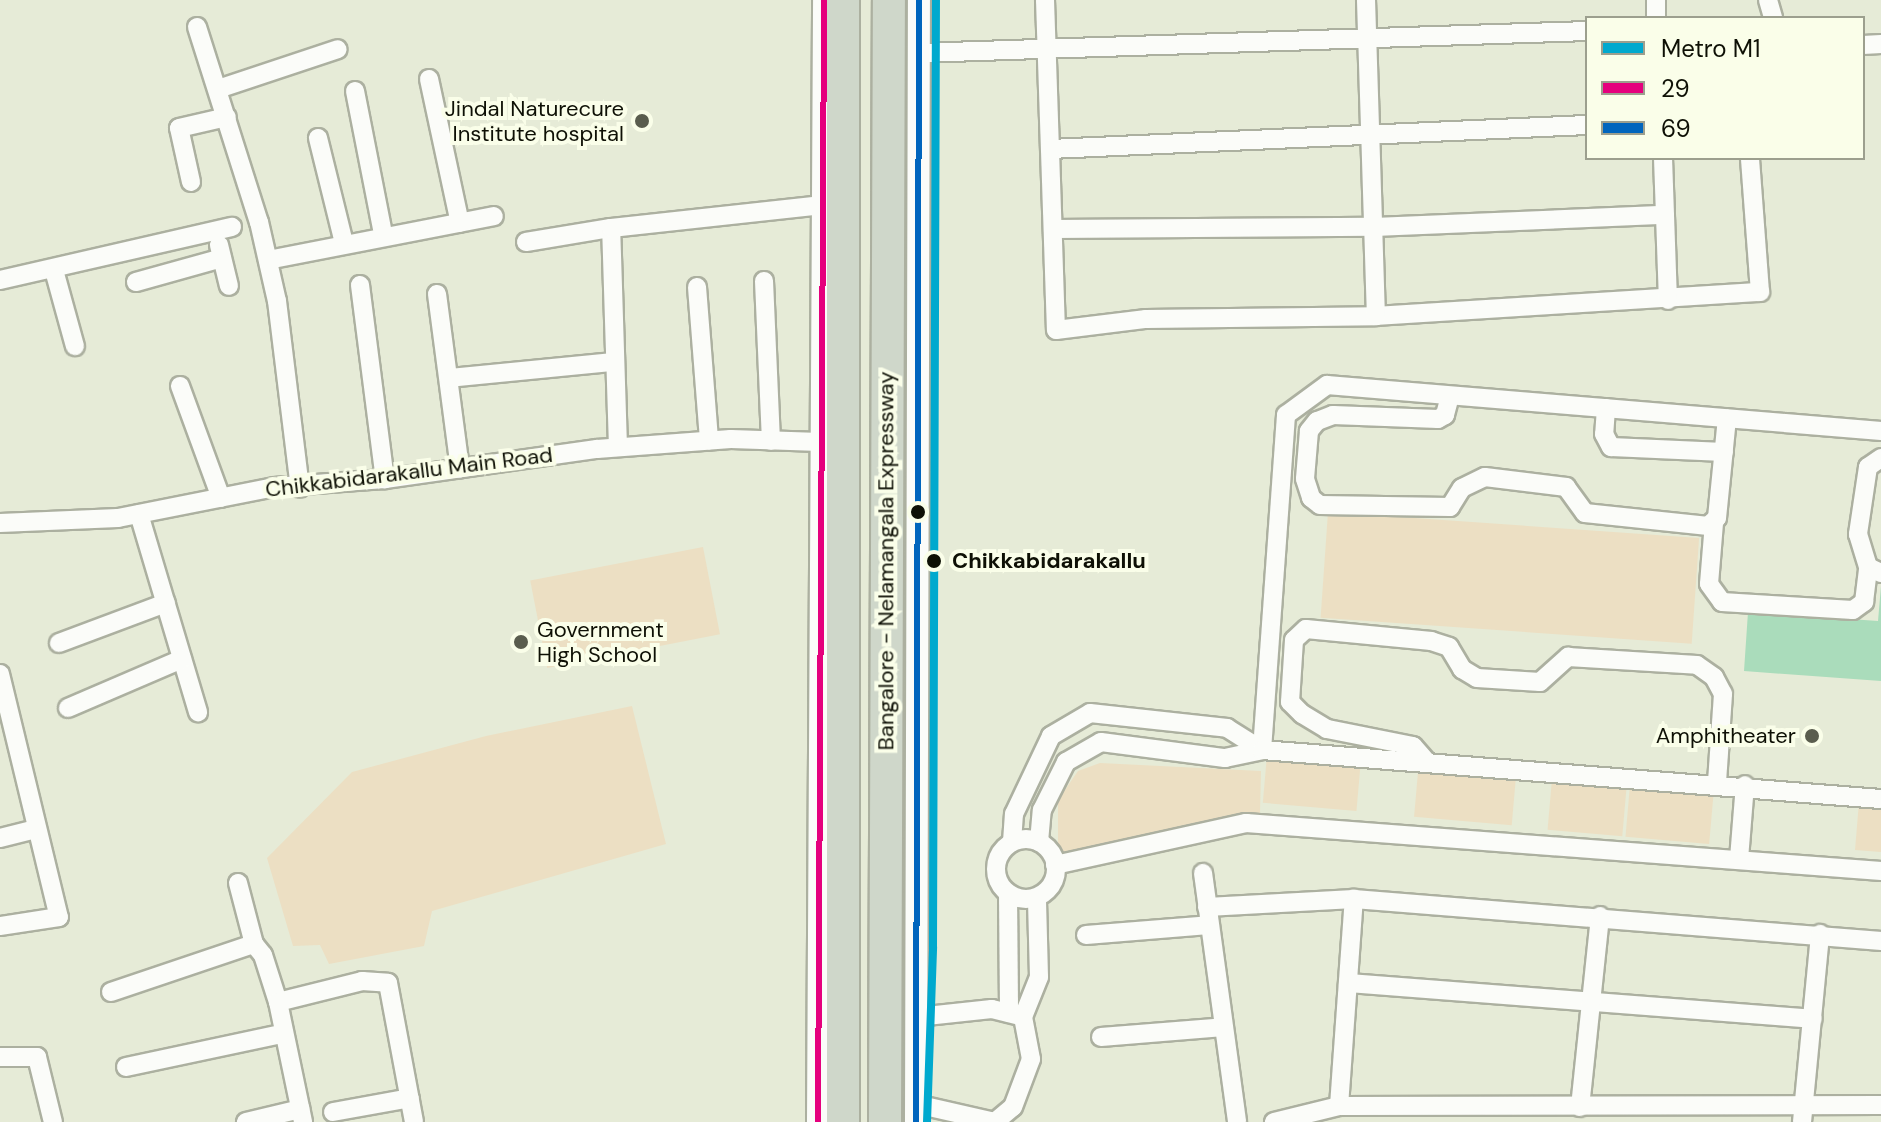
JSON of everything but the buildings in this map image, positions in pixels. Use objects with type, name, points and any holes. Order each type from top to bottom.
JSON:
[{"type":"highway","name":"Bangalore - Nelamangala Expressway","points":[[843,0],[843,1122]]},
{"type":"highway","name":"Bangalore - Nelamangala Expressway","points":[[885,1122],[889,0]]},
{"type":"street","points":[[818,1122],[824,0]]},
{"type":"street","points":[[919,0],[916,1113],[995,1122],[1004,1119],[1031,1059],[1016,1015],[1008,893],[995,871],[1000,854],[1012,842],[1014,814],[1051,736],[1090,713],[1227,728],[1262,750]]},
{"type":"street","points":[[1045,0],[1056,330],[1146,319],[1376,316],[1760,292],[1750,160]]},
{"type":"street","points":[[1366,0],[1376,316]]},
{"type":"street","points":[[197,27],[227,117],[268,260],[300,488]]},
{"type":"street","points":[[918,53],[1585,31]]},
{"type":"street","points":[[218,89],[338,49]]},
{"type":"street","points":[[429,79],[460,223]]},
{"type":"street","points":[[355,91],[383,234]]},
{"type":"street","points":[[191,182],[179,128],[227,117]]},
{"type":"street","points":[[1050,149],[1585,125]]},
{"type":"street","points":[[318,138],[344,243]]},
{"type":"street","points":[[1663,160],[1668,300]]},
{"type":"street","points":[[526,242],[611,228],[823,205]]},
{"type":"street","points":[[1053,229],[1374,227],[1665,215]]},
{"type":"street","points":[[268,260],[383,234],[494,216]]},
{"type":"street","points":[[611,228],[612,362],[618,447]]},
{"type":"street","points":[[0,280],[224,229],[222,258],[229,286]]},
{"type":"street","points":[[136,282],[222,258]]},
{"type":"street","points":[[54,270],[75,346]]},
{"type":"street","points":[[764,281],[771,441]]},
{"type":"street","points":[[360,285],[385,479]]},
{"type":"street","points":[[697,287],[709,441]]},
{"type":"street","points":[[437,294],[460,468]]},
{"type":"street","points":[[449,378],[612,362]]},
{"type":"street","points":[[1262,750],[1286,415],[1327,385],[1881,431]]},
{"type":"street","points":[[180,386],[221,498]]},
{"type":"street","points":[[1450,396],[1445,415],[1438,419],[1333,415],[1317,421],[1309,431],[1306,463],[1311,498],[1320,505],[1450,507],[1462,488],[1485,477],[1566,487],[1585,513],[1714,523]]},
{"type":"street","points":[[1606,408],[1604,434],[1611,447],[1724,452]]},
{"type":"street","points":[[1727,418],[1709,584],[1722,602],[1853,610],[1864,602],[1874,570],[1858,534],[1863,487],[1868,467],[1881,458]]},
{"type":"street","name":"Chikkabidarakallu Main Road","points":[[0,523],[139,514],[221,498],[618,447],[709,441],[820,442]]},
{"type":"street","points":[[139,514],[198,712]]},
{"type":"street","points":[[59,643],[166,603]]},
{"type":"street","points":[[1427,762],[1413,746],[1327,729],[1302,714],[1290,702],[1294,640],[1306,629],[1431,641],[1449,647],[1462,669],[1477,678],[1540,682],[1568,657],[1697,665],[1714,677],[1723,694],[1717,783]]},
{"type":"street","points":[[68,708],[182,659]]},
{"type":"street","points":[[0,674],[9,752],[37,829],[59,917],[0,926]]},
{"type":"street","points":[[1008,893],[1023,900],[1037,898],[1053,883],[1055,865],[1039,842],[1042,810],[1066,762],[1101,742],[1225,758],[1262,750],[1745,785],[1881,799]]},
{"type":"street","points":[[1739,859],[1745,785]]},
{"type":"street","points":[[1055,865],[1246,823],[1881,871]]},
{"type":"street","points":[[0,838],[37,829]]},
{"type":"street","points":[[1012,842],[1039,842]]},
{"type":"street","points":[[1203,873],[1237,1122]]},
{"type":"street","points":[[238,883],[254,944],[263,955],[278,1002],[281,1034],[302,1116],[246,1122]]},
{"type":"street","points":[[1016,1015],[1039,977],[1037,898]]},
{"type":"street","points":[[1339,1106],[1354,899]]},
{"type":"street","points":[[1086,935],[1208,916],[1354,899],[1600,916],[1881,941]]},
{"type":"street","points":[[1580,1107],[1600,916]]},
{"type":"street","points":[[1802,1122],[1820,934]]},
{"type":"street","points":[[111,992],[254,944]]},
{"type":"street","points":[[278,1002],[362,981],[388,983],[414,1122]]},
{"type":"street","points":[[1348,983],[1813,1019]]},
{"type":"street","points":[[917,1017],[992,1009],[1016,1015]]},
{"type":"street","points":[[1101,1037],[1224,1027]]},
{"type":"street","points":[[126,1067],[281,1034]]},
{"type":"street","points":[[0,1057],[37,1057],[53,1122]]},
{"type":"street","points":[[333,1112],[410,1098]]},
{"type":"street","points":[[1274,1122],[1339,1106],[1375,1114],[1580,1107],[1805,1103],[1881,1105]]},
{"type":"shaded area","points":[[1328,512],[1699,538],[1692,644],[1321,618]]},
{"type":"shaded area","points":[[703,547],[720,634],[547,668],[530,581]]},
{"type":"shaded area","points":[[1881,586],[1881,681],[1744,671],[1748,612],[1878,621]]},
{"type":"shaded area","points":[[632,706],[666,844],[432,911],[424,946],[329,964],[320,945],[293,946],[267,858],[352,772],[486,736]]},
{"type":"shaded area","points":[[1267,755],[1361,763],[1356,811],[1263,803]]},
{"type":"shaded area","points":[[1100,763],[1261,771],[1260,813],[1236,815],[1058,860],[1058,800],[1078,771]]},
{"type":"shaded area","points":[[1418,772],[1516,781],[1512,825],[1414,817]]},
{"type":"shaded area","points":[[1552,779],[1627,786],[1622,836],[1548,830]]},
{"type":"shaded area","points":[[1630,785],[1714,792],[1709,844],[1625,837]]},
{"type":"shaded area","points":[[1859,802],[1881,804],[1881,852],[1855,850]]},
{"type":"metro line","name":"M1","points":[[927,1122],[933,947],[936,0]]},
{"type":"transit line","name":"29","points":[[818,1122],[824,0]]},
{"type":"transit line","name":"69","points":[[916,1122],[919,0]]},
{"type":"place","name":"Jindal Naturecure Institute hospital","points":[[642,121]]},
{"type":"place","name":"Chikkabidarakallu","points":[[934,561]]},
{"type":"place","name":"Government High School","points":[[521,642]]},
{"type":"place","name":"Amphitheater","points":[[1812,736]]}]
